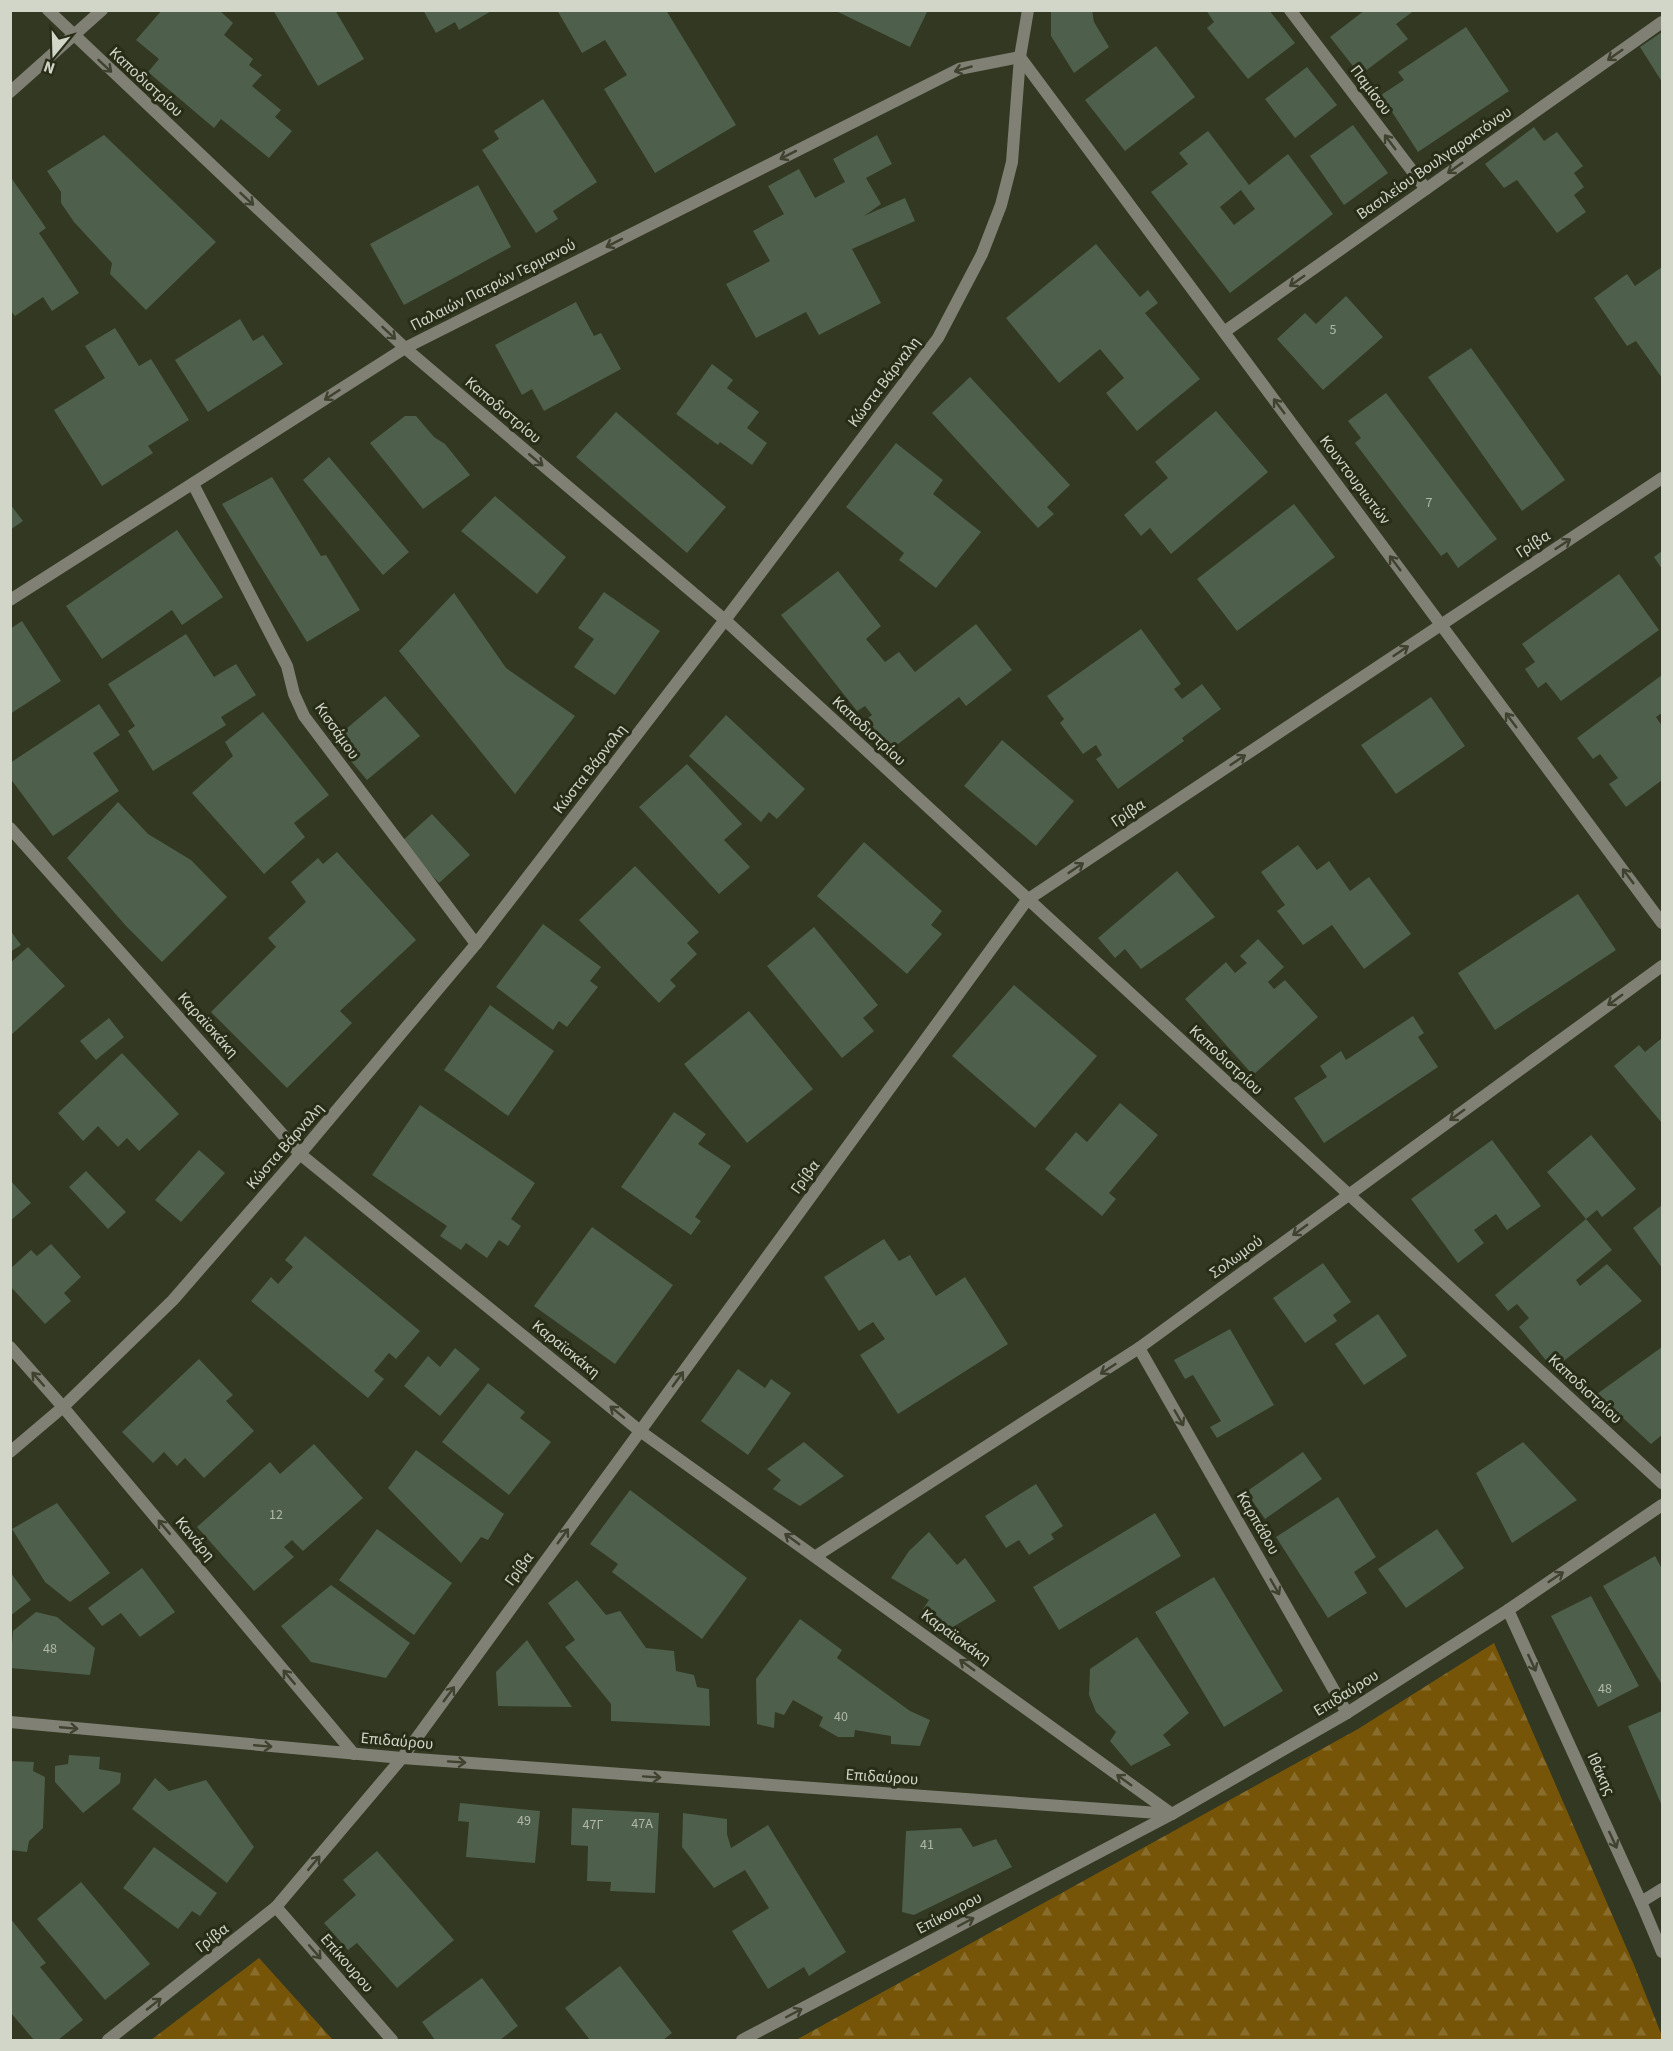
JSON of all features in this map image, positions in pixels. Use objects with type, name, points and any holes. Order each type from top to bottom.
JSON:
[{"type":"street","name":"Καποδιστρίου","points":[[48,10],[405,348],[725,620],[1662,1483]]},
{"type":"street","points":[[10,92],[102,10]]},
{"type":"street","name":"Κώστα Βάρναλη","points":[[10,1452],[63,1407],[173,1300],[300,1154],[476,944],[938,338],[982,254],[1002,205],[1012,162],[1020,57],[1028,10]]},
{"type":"street","name":"Παμίσου","points":[[1290,10],[1426,189]]},
{"type":"street","name":"Βασιλείου Βουλγαροκτόνου","points":[[1224,332],[1662,22]]},
{"type":"street","name":"Κουντουριωτών","points":[[1020,57],[1662,923]]},
{"type":"street","name":"Παλαιών Πατρών Γερμανού","points":[[10,600],[405,348],[959,69],[1020,57]]},
{"type":"street","name":"Γρίβα","points":[[108,2040],[276,1907],[402,1758],[1027,900],[1662,478]]},
{"type":"street","name":"Κισσάμου","points":[[193,484],[287,666],[294,694],[304,717],[476,944]]},
{"type":"street","name":"Καραϊσκάκη","points":[[10,828],[300,1154],[640,1431],[1172,1814]]},
{"type":"street","name":"Σολωμού","points":[[816,1556],[1139,1348],[1662,966]]},
{"type":"street","name":"Κανάρη","points":[[10,1347],[354,1754]]},
{"type":"street","name":"Καρπάθου","points":[[1139,1348],[1347,1713]]},
{"type":"street","name":"Επιδαύρου","points":[[10,1722],[402,1758],[1172,1814],[1347,1713],[1508,1610],[1662,1504]]},
{"type":"street","name":"Ιθάκης","points":[[1508,1610],[1662,1952]]},
{"type":"street","name":"Επίκουρου","points":[[742,2040],[1172,1814]]},
{"type":"street","points":[[1641,1902],[1662,1889]]},
{"type":"street","name":"Επίκουρου","points":[[276,1907],[392,2040]]},
{"type":"green space","points":[[1494,1643],[1634,1965],[1662,2040],[796,2040],[1358,1729]]},
{"type":"green space","points":[[259,1958],[333,2040],[151,2040]]},
{"type":"building","points":[[162,10],[219,10],[233,23],[224,35],[253,59],[249,65],[262,75],[252,86],[281,110],[275,117],[292,131],[269,158],[221,119],[214,128],[148,72],[159,59],[136,40]]},
{"type":"building","points":[[273,10],[335,10],[364,59],[318,86]]},
{"type":"building","points":[[423,10],[493,10],[459,30],[455,22],[436,33]]},
{"type":"building","points":[[557,10],[666,10],[736,125],[655,173],[604,89],[627,75],[605,40],[582,53]]},
{"type":"building","points":[[834,10],[928,10],[910,47]]},
{"type":"building","points":[[1051,10],[1092,10],[1094,22],[1109,47],[1074,73],[1051,36]]},
{"type":"building","points":[[1206,10],[1269,10],[1295,43],[1248,79],[1207,28],[1214,22]]},
{"type":"building","points":[[1365,10],[1415,10],[1396,24],[1408,39],[1360,75],[1330,37]]},
{"type":"building","points":[[1466,27],[1509,91],[1418,152],[1381,95],[1404,80],[1398,72]]},
{"type":"building","points":[[1662,32],[1662,82],[1640,47]]},
{"type":"building","points":[[1156,46],[1195,97],[1125,151],[1085,100]]},
{"type":"building","points":[[1307,67],[1337,105],[1295,138],[1265,99]]},
{"type":"building","points":[[543,99],[597,182],[553,211],[558,219],[536,233],[482,150],[499,139],[494,131]]},
{"type":"building","points":[[1353,125],[1388,173],[1344,205],[1310,156]]},
{"type":"building","points":[[1534,127],[1544,141],[1557,132],[1583,166],[1574,173],[1584,187],[1574,195],[1586,212],[1557,233],[1517,180],[1504,188],[1485,164]]},
{"type":"building","points":[[1208,131],[1249,185],[1288,154],[1333,214],[1230,293],[1151,192],[1188,164],[1179,153]],"holes":[[[1241,190],[1255,209],[1234,225],[1220,207]]]},
{"type":"building","points":[[104,135],[216,242],[146,310],[110,274],[112,263],[74,222],[61,203],[61,192],[47,171]]},
{"type":"building","points":[[877,135],[892,164],[866,178],[881,204],[864,216],[905,198],[915,221],[852,249],[881,303],[819,335],[806,312],[756,338],[726,284],[770,261],[753,231],[784,214],[768,186],[799,169],[815,198],[845,182],[833,159]]},
{"type":"building","points":[[10,176],[46,228],[39,233],[79,293],[52,311],[43,297],[15,316],[10,310]]},
{"type":"building","points":[[478,185],[511,247],[404,305],[370,244]]},
{"type":"building","points":[[1096,244],[1140,297],[1148,290],[1158,303],[1145,313],[1200,379],[1137,431],[1106,393],[1124,378],[1100,349],[1059,383],[1006,318]]},
{"type":"building","points":[[1662,267],[1662,378],[1636,341],[1627,346],[1594,298],[1627,274],[1635,286]]},
{"type":"building","points":[[1346,296],[1383,337],[1323,390],[1277,339],[1305,313],[1316,324]]},
{"type":"building","points":[[576,302],[594,336],[601,333],[621,369],[544,411],[532,389],[522,395],[495,345]]},
{"type":"building","points":[[240,319],[253,341],[263,335],[283,364],[208,412],[175,360]]},
{"type":"building","points":[[115,328],[139,366],[151,359],[189,420],[148,446],[153,453],[102,486],[54,410],[105,378],[85,346]]},
{"type":"building","points":[[1471,348],[1565,480],[1522,511],[1428,377]]},
{"type":"building","points":[[712,364],[733,380],[727,388],[759,412],[747,428],[767,443],[752,465],[720,442],[718,445],[676,414]]},
{"type":"building","points":[[970,377],[1070,485],[1047,507],[1054,514],[1038,528],[932,413]]},
{"type":"building","points":[[1386,393],[1497,539],[1458,568],[1447,552],[1441,556],[1355,443],[1361,438],[1348,421]]},
{"type":"building","points":[[1216,411],[1268,472],[1171,554],[1150,528],[1141,536],[1124,515],[1168,478],[1155,462]]},
{"type":"building","points":[[616,412],[726,507],[687,553],[576,457]]},
{"type":"building","points":[[405,416],[416,416],[434,437],[445,444],[470,475],[423,509],[370,443]]},
{"type":"building","points":[[896,443],[943,480],[933,494],[981,532],[936,588],[899,560],[904,553],[846,507]]},
{"type":"building","points":[[329,457],[409,552],[383,575],[303,480]]},
{"type":"building","points":[[272,477],[321,556],[326,555],[360,610],[307,642],[222,504]]},
{"type":"building","points":[[495,496],[566,557],[537,594],[461,531]]},
{"type":"building","points":[[10,504],[23,521],[10,530]]},
{"type":"building","points":[[1294,504],[1335,557],[1237,631],[1197,579]]},
{"type":"building","points":[[177,530],[223,597],[182,625],[172,610],[102,659],[66,606]]},
{"type":"building","points":[[1662,551],[1662,569],[1654,557]]},
{"type":"building","points":[[838,571],[881,626],[866,639],[885,662],[899,652],[915,672],[976,624],[1012,670],[966,706],[959,697],[889,751],[865,720],[872,715],[865,706],[857,711],[781,615]]},
{"type":"building","points":[[1619,574],[1659,630],[1561,701],[1546,682],[1538,688],[1525,669],[1535,662],[1522,644]]},
{"type":"building","points":[[604,592],[660,631],[615,695],[574,667],[594,639],[578,628]]},
{"type":"building","points":[[454,593],[506,668],[575,716],[515,794],[399,651]]},
{"type":"building","points":[[22,621],[61,681],[10,714],[10,629]]},
{"type":"building","points":[[1141,629],[1181,684],[1174,689],[1182,699],[1202,684],[1221,709],[1182,738],[1184,741],[1118,789],[1096,759],[1102,755],[1096,745],[1083,754],[1060,723],[1064,719],[1047,696]]},
{"type":"building","points":[[186,634],[214,677],[236,664],[256,695],[221,717],[226,725],[153,771],[128,731],[135,726],[108,684]]},
{"type":"building","points":[[1662,675],[1662,713],[1656,717],[1662,726],[1662,780],[1626,807],[1609,784],[1618,778],[1600,754],[1593,759],[1577,738]]},
{"type":"building","points":[[385,696],[420,736],[367,780],[333,740]]},
{"type":"building","points":[[1431,697],[1465,746],[1396,794],[1361,745]]},
{"type":"building","points":[[99,704],[120,735],[93,753],[119,791],[53,836],[10,778],[10,763]]},
{"type":"building","points":[[263,712],[329,795],[294,823],[305,837],[264,874],[192,793],[233,756],[225,742]]},
{"type":"building","points":[[726,715],[805,789],[777,819],[769,812],[761,822],[689,756]]},
{"type":"building","points":[[1002,740],[1074,801],[1036,846],[964,786]]},
{"type":"building","points":[[687,764],[742,824],[724,840],[750,867],[719,894],[639,807]]},
{"type":"building","points":[[118,802],[148,834],[191,860],[227,897],[162,962],[126,926],[67,858]]},
{"type":"building","points":[[432,814],[470,855],[439,883],[401,842]]},
{"type":"building","points":[[864,842],[942,911],[931,925],[942,934],[907,974],[817,896]]},
{"type":"building","points":[[1298,845],[1317,870],[1329,861],[1350,891],[1369,877],[1411,934],[1364,969],[1332,925],[1303,945],[1277,911],[1285,905],[1261,872]]},
{"type":"building","points":[[337,852],[416,940],[340,1011],[352,1023],[287,1088],[211,1012],[276,947],[268,938],[306,902],[291,882],[318,858],[323,864]]},
{"type":"building","points":[[635,866],[699,932],[687,943],[697,954],[670,980],[676,986],[659,1003],[579,920]]},
{"type":"building","points":[[1177,871],[1215,917],[1141,969],[1125,949],[1115,958],[1098,938]]},
{"type":"building","points":[[1578,894],[1616,950],[1495,1030],[1458,973]]},
{"type":"building","points":[[543,924],[601,967],[590,981],[598,987],[567,1027],[559,1021],[553,1030],[496,987]]},
{"type":"building","points":[[814,927],[878,1005],[863,1018],[874,1031],[842,1058],[767,966]]},
{"type":"building","points":[[10,930],[21,945],[10,952]]},
{"type":"building","points":[[1258,939],[1284,967],[1268,982],[1274,989],[1285,980],[1318,1017],[1253,1075],[1185,999],[1226,962],[1235,973],[1247,963],[1240,956]]},
{"type":"building","points":[[28,947],[65,986],[10,1036],[10,963]]},
{"type":"building","points":[[1014,985],[1097,1056],[1035,1128],[952,1056]]},
{"type":"building","points":[[490,1005],[554,1051],[508,1116],[444,1070]]},
{"type":"building","points":[[749,1011],[813,1089],[747,1143],[684,1064]]},
{"type":"building","points":[[1413,1016],[1424,1033],[1418,1037],[1438,1067],[1324,1143],[1294,1098],[1327,1077],[1320,1066],[1341,1051],[1346,1060]]},
{"type":"building","points":[[109,1018],[124,1037],[96,1060],[80,1041]]},
{"type":"building","points":[[1662,1038],[1661,1122],[1614,1066],[1639,1045],[1645,1052]]},
{"type":"building","points":[[122,1053],[179,1114],[139,1151],[127,1138],[118,1147],[98,1126],[83,1141],[58,1113]]},
{"type":"building","points":[[1120,1103],[1158,1135],[1109,1193],[1116,1199],[1102,1216],[1045,1169],[1076,1132],[1087,1142]]},
{"type":"building","points":[[420,1105],[535,1183],[511,1219],[521,1226],[508,1246],[499,1240],[487,1258],[466,1243],[461,1250],[440,1236],[447,1226],[372,1175]]},
{"type":"building","points":[[674,1112],[706,1134],[698,1144],[731,1166],[695,1217],[701,1221],[691,1235],[621,1187]]},
{"type":"building","points":[[1591,1135],[1636,1189],[1602,1217],[1597,1210],[1586,1219],[1547,1172]]},
{"type":"building","points":[[1492,1140],[1541,1206],[1507,1230],[1496,1214],[1474,1230],[1484,1243],[1458,1263],[1411,1199]]},
{"type":"building","points":[[199,1150],[225,1173],[181,1222],[155,1200]]},
{"type":"building","points":[[86,1171],[126,1212],[108,1229],[69,1187]]},
{"type":"building","points":[[10,1180],[31,1203],[10,1221]]},
{"type":"building","points":[[1662,1205],[1662,1268],[1633,1228]]},
{"type":"building","points":[[1586,1219],[1612,1250],[1576,1280],[1580,1286],[1607,1264],[1642,1301],[1553,1369],[1519,1327],[1529,1318],[1517,1304],[1508,1311],[1495,1295]]},
{"type":"building","points":[[592,1227],[673,1285],[615,1364],[534,1306]]},
{"type":"building","points":[[305,1236],[420,1331],[396,1359],[389,1353],[374,1371],[384,1379],[368,1398],[251,1301],[271,1277],[278,1284],[293,1267],[285,1260]]},
{"type":"building","points":[[884,1239],[899,1261],[910,1255],[936,1296],[965,1277],[1008,1344],[898,1414],[860,1355],[885,1339],[873,1322],[859,1331],[824,1277]]},
{"type":"building","points":[[51,1244],[81,1277],[64,1293],[71,1301],[45,1324],[10,1286],[10,1269],[31,1250],[37,1256]]},
{"type":"building","points":[[1323,1263],[1351,1302],[1333,1315],[1337,1321],[1305,1343],[1273,1298]]},
{"type":"building","points":[[1378,1314],[1407,1356],[1364,1385],[1335,1344]]},
{"type":"building","points":[[1230,1329],[1274,1405],[1217,1438],[1210,1427],[1221,1421],[1193,1375],[1185,1379],[1174,1360]]},
{"type":"building","points":[[1662,1347],[1662,1435],[1651,1444],[1597,1394]]},
{"type":"building","points":[[455,1348],[480,1369],[440,1416],[404,1386],[428,1356],[440,1367]]},
{"type":"building","points":[[199,1359],[233,1395],[226,1401],[254,1431],[204,1478],[185,1458],[177,1466],[164,1452],[153,1463],[122,1432]]},
{"type":"building","points":[[738,1369],[765,1388],[771,1379],[791,1393],[748,1455],[701,1421]]},
{"type":"building","points":[[488,1383],[525,1412],[520,1418],[551,1442],[509,1495],[442,1442]]},
{"type":"building","points":[[804,1442],[844,1476],[800,1506],[773,1489],[781,1480],[767,1469]]},
{"type":"building","points":[[1523,1442],[1577,1500],[1512,1543],[1476,1473]]},
{"type":"building","points":[[314,1444],[363,1498],[303,1551],[292,1540],[284,1547],[294,1557],[254,1591],[197,1527],[270,1462],[280,1474]]},
{"type":"building","points":[[416,1450],[504,1514],[488,1540],[481,1537],[461,1563],[388,1488]]},
{"type":"building","points":[[1303,1452],[1322,1479],[1265,1519],[1246,1492]]},
{"type":"building","points":[[1036,1484],[1063,1526],[1051,1534],[1054,1539],[1029,1555],[1019,1540],[1006,1548],[985,1516]]},
{"type":"building","points":[[630,1490],[747,1578],[702,1639],[612,1572],[618,1564],[590,1544]]},
{"type":"building","points":[[1338,1497],[1376,1557],[1354,1572],[1367,1593],[1328,1618],[1276,1537]]},
{"type":"building","points":[[57,1503],[110,1573],[70,1602],[45,1582],[12,1529]]},
{"type":"building","points":[[1155,1513],[1181,1556],[1059,1630],[1033,1587]]},
{"type":"building","points":[[377,1529],[452,1583],[414,1635],[339,1580]]},
{"type":"building","points":[[1437,1529],[1464,1568],[1406,1608],[1378,1569]]},
{"type":"building","points":[[929,1532],[957,1565],[965,1558],[996,1601],[948,1630],[923,1609],[929,1600],[891,1578],[909,1551]]},
{"type":"building","points":[[1655,1556],[1662,1569],[1662,1685],[1603,1586]]},
{"type":"building","points":[[142,1568],[175,1612],[140,1637],[121,1613],[102,1626],[88,1608]]},
{"type":"building","points":[[10,1572],[31,1600],[10,1616]]},
{"type":"building","points":[[1214,1577],[1283,1691],[1224,1727],[1155,1612]]},
{"type":"building","points":[[577,1580],[606,1615],[620,1611],[646,1648],[674,1651],[676,1671],[694,1675],[697,1687],[709,1689],[710,1726],[611,1721],[611,1704],[565,1647],[575,1640],[548,1603]]},
{"type":"building","points":[[331,1585],[410,1643],[386,1678],[311,1662],[281,1626]]},
{"type":"building","points":[[1591,1596],[1639,1686],[1598,1707],[1551,1616]]},
{"type":"building","points":[[36,1612],[57,1617],[95,1648],[90,1675],[10,1668],[13,1631]]},
{"type":"building","points":[[800,1619],[842,1650],[837,1658],[910,1711],[930,1720],[920,1746],[891,1744],[891,1736],[855,1730],[854,1737],[838,1737],[819,1726],[823,1717],[793,1700],[784,1715],[775,1712],[774,1728],[757,1724],[756,1679]]},
{"type":"building","points":[[1137,1637],[1189,1713],[1163,1735],[1171,1745],[1131,1766],[1110,1741],[1116,1732],[1096,1712],[1089,1695],[1090,1669]]},
{"type":"building","points":[[527,1640],[572,1707],[498,1706],[496,1672]]},
{"type":"building","points":[[1662,1711],[1662,1806],[1628,1726]]},
{"type":"building","points":[[69,1755],[100,1757],[99,1769],[121,1773],[120,1783],[83,1813],[55,1782],[55,1766],[68,1764]]},
{"type":"building","points":[[10,1761],[34,1762],[33,1771],[45,1777],[43,1828],[29,1841],[27,1852],[10,1850]]},
{"type":"building","points":[[155,1778],[169,1791],[206,1780],[254,1847],[227,1883],[132,1809]]},
{"type":"building","points":[[460,1803],[540,1811],[535,1863],[466,1857],[469,1822],[458,1821]]},
{"type":"building","points":[[572,1808],[659,1813],[655,1893],[610,1891],[611,1882],[587,1881],[588,1846],[571,1845]]},
{"type":"building","points":[[683,1813],[727,1819],[727,1834],[731,1848],[768,1825],[846,1952],[809,1976],[804,1967],[768,1989],[732,1931],[769,1908],[745,1870],[714,1888],[682,1847]]},
{"type":"building","points":[[961,1828],[973,1847],[996,1839],[1012,1867],[914,1915],[902,1912],[906,1831]]},
{"type":"building","points":[[154,1847],[217,1893],[200,1916],[192,1911],[178,1929],[123,1888]]},
{"type":"building","points":[[377,1851],[454,1940],[397,1988],[357,1943],[348,1950],[324,1923],[356,1895],[343,1880]]},
{"type":"building","points":[[81,1882],[150,1964],[105,2000],[37,1919]]},
{"type":"building","points":[[10,1918],[46,1963],[40,1967],[83,2020],[58,2040],[34,2040],[10,2012]]},
{"type":"building","points":[[620,1966],[672,2033],[663,2040],[590,2040],[565,2008]]},
{"type":"building","points":[[482,1978],[518,2026],[500,2040],[435,2040],[422,2022]]}]
